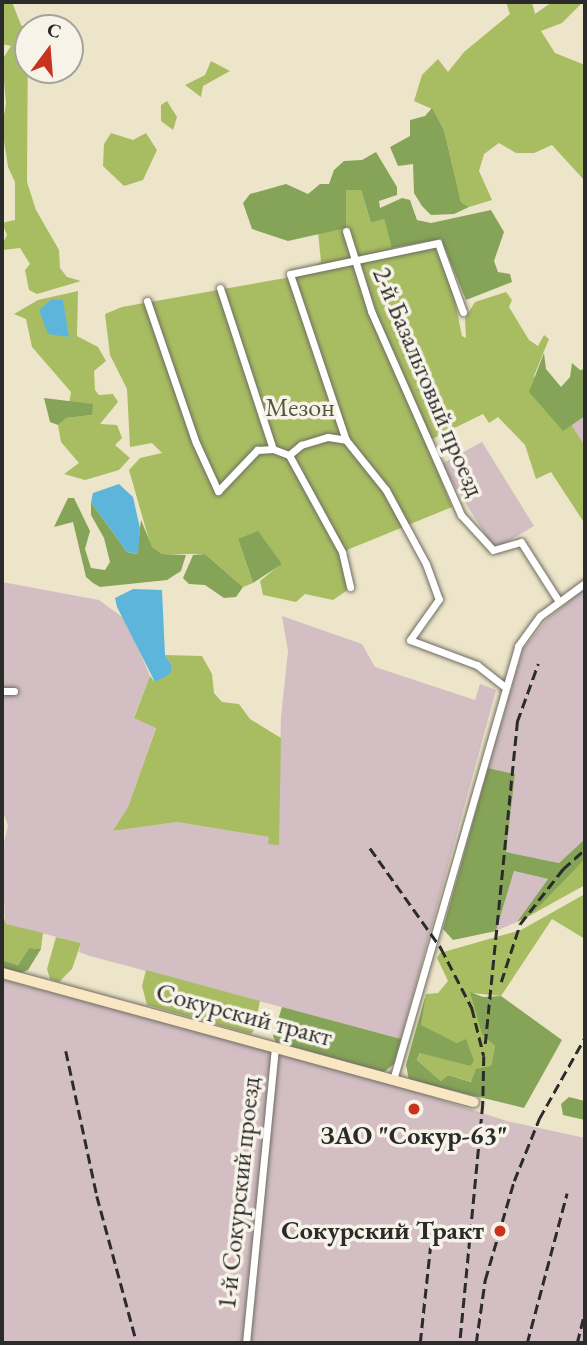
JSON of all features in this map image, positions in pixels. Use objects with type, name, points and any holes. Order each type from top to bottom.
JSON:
[{"type":"street","name":"2-й Базальтовый проезд","points":[[346,231],[390,355],[461,515],[493,550],[522,542],[558,600]]},
{"type":"street","points":[[463,312],[438,243],[290,274],[346,440],[373,468],[426,564],[439,599],[410,639],[477,664],[505,687]]},
{"type":"street","points":[[220,288],[273,449]]},
{"type":"street","points":[[147,301],[201,456],[218,491],[246,458],[257,450],[273,449],[289,455],[342,552],[350,587]]},
{"type":"street","points":[[289,455],[301,444],[328,437],[346,440]]},
{"type":"street","points":[[393,1080],[505,687],[526,633],[558,600],[585,583]]},
{"type":"street","points":[[2,691],[14,691]]},
{"type":"street","name":"Сокурский тракт","points":[[2,973],[474,1102]]},
{"type":"street","name":"1-й Сокурский проезд","points":[[246,1343],[275,1047]]},
{"type":"shaded area","points":[[585,416],[585,446],[571,424]]},
{"type":"shaded area","points":[[482,442],[534,526],[499,547],[492,545],[441,464]]},
{"type":"shaded area","points":[[2,582],[99,600],[126,620],[150,676],[134,717],[156,727],[128,807],[114,831],[177,822],[269,837],[278,844],[281,717],[288,651],[282,616],[362,644],[375,667],[475,700],[480,684],[496,690],[401,1039],[90,956],[79,952],[81,943],[5,924],[2,851],[8,826],[2,809]]},
{"type":"shaded area","points":[[585,588],[585,839],[559,863],[505,852],[515,774],[488,768],[523,649],[546,620]]},
{"type":"shaded area","points":[[514,871],[548,879],[517,922],[496,931]]},
{"type":"shaded area","points":[[2,979],[392,1084],[507,1121],[585,1138],[585,1343],[2,1343]]},
{"type":"green space","points":[[2,2],[12,2],[17,14],[14,14],[14,84],[28,84],[27,182],[36,210],[59,250],[60,268],[67,277],[81,281],[37,294],[29,290],[25,270],[30,264],[20,248],[3,250],[2,245],[7,235],[2,223],[15,220],[15,182],[8,167],[2,128],[6,103],[2,60],[11,46],[2,44]]},
{"type":"green space","points":[[506,2],[532,2],[535,14],[552,2],[583,2],[562,23],[541,31],[555,53],[585,65],[585,181],[552,145],[534,153],[516,153],[499,143],[484,154],[479,171],[492,200],[469,207],[461,202],[444,130],[432,109],[414,101],[422,75],[438,59],[448,72],[464,52],[510,14]]},
{"type":"green space","points":[[211,61],[230,71],[203,86],[201,97],[185,85],[205,75]]},
{"type":"green space","points":[[167,101],[177,117],[173,130],[161,121],[161,105]]},
{"type":"green space","points":[[432,108],[444,130],[461,202],[469,207],[454,214],[431,215],[422,206],[414,193],[413,164],[398,166],[390,147],[410,136],[410,120],[425,116]]},
{"type":"green space","points":[[111,133],[133,140],[146,133],[157,150],[143,180],[124,186],[103,166],[104,144]]},
{"type":"green space","points":[[376,152],[397,187],[397,195],[379,201],[380,208],[402,198],[410,200],[417,220],[431,223],[491,210],[504,232],[494,261],[498,272],[510,274],[512,282],[466,300],[441,239],[392,248],[384,219],[371,223],[361,190],[346,190],[346,228],[288,241],[252,229],[243,203],[250,194],[286,184],[308,194],[320,184],[329,184],[334,170],[344,161],[362,160]]},
{"type":"green space","name":"Мезон","points":[[346,189],[361,190],[371,223],[384,219],[395,255],[435,247],[453,292],[462,336],[466,338],[465,318],[475,302],[506,292],[512,300],[509,307],[529,340],[538,346],[544,335],[549,339],[534,376],[563,430],[571,424],[585,446],[585,524],[551,472],[536,479],[525,445],[498,417],[489,423],[483,414],[426,442],[452,507],[347,550],[347,575],[352,587],[333,600],[305,594],[296,602],[263,595],[260,581],[282,563],[238,539],[253,583],[243,587],[205,554],[162,554],[151,547],[129,470],[140,458],[162,453],[152,443],[130,447],[127,389],[110,355],[105,314],[122,307],[297,276],[321,262],[318,232],[346,228]]},
{"type":"green space","points":[[78,291],[77,336],[98,347],[106,361],[94,371],[95,390],[99,395],[113,394],[118,402],[100,424],[117,425],[122,438],[115,445],[130,458],[119,470],[85,480],[64,474],[79,463],[61,442],[58,425],[65,418],[92,415],[92,404],[69,404],[71,392],[32,347],[26,319],[14,314],[38,300]],"holes":[[[63,300],[68,337],[55,332]]]},
{"type":"green space","points":[[544,353],[546,369],[561,387],[570,377],[572,363],[580,370],[585,369],[585,416],[563,431],[529,392]]},
{"type":"green space","points":[[44,398],[93,404],[92,415],[66,418],[58,425],[50,422]]},
{"type":"green space","points":[[68,498],[74,498],[90,531],[85,549],[91,568],[105,570],[110,562],[104,538],[91,515],[91,502],[127,552],[137,554],[141,520],[152,547],[162,554],[186,555],[181,571],[167,580],[100,587],[93,583],[86,577],[73,522],[54,527]]},
{"type":"green space","points":[[258,531],[282,564],[253,583],[238,539]]},
{"type":"green space","points":[[205,554],[243,587],[236,597],[224,598],[205,585],[189,584],[183,578],[193,555]]},
{"type":"green space","points":[[165,655],[202,656],[212,674],[214,693],[222,702],[239,704],[250,719],[281,738],[279,845],[268,844],[269,837],[177,822],[113,831],[128,807],[156,728],[134,718],[150,676],[155,682],[172,666]]},
{"type":"green space","points":[[488,768],[515,774],[506,852],[559,863],[585,839],[585,859],[531,915],[517,922],[548,879],[514,871],[496,931],[453,940],[443,929]]},
{"type":"green space","points":[[585,859],[585,885],[531,915],[569,875]]},
{"type":"green space","points":[[585,894],[585,939],[552,919],[501,996],[471,993],[495,1046],[491,1067],[472,1082],[448,1075],[441,1081],[417,1060],[421,1052],[470,1066],[457,1043],[420,1025],[426,994],[438,993],[448,981],[437,958],[440,953],[521,930]]},
{"type":"green space","points":[[2,912],[6,924],[43,933],[41,949],[29,948],[18,965],[2,960]]},
{"type":"green space","points":[[56,937],[81,943],[72,969],[59,982],[50,979],[47,969]]},
{"type":"green space","points":[[29,948],[41,949],[28,970],[21,973],[2,967],[2,960],[18,965]]},
{"type":"green space","points":[[146,970],[260,1001],[254,1030],[251,1034],[147,1005],[142,986]]},
{"type":"green space","points":[[470,992],[483,997],[501,996],[562,1040],[524,1108],[409,1080],[406,1065],[426,994],[421,1025],[457,1043],[466,1039],[474,1061],[470,1066],[420,1053],[417,1060],[441,1081],[448,1075],[471,1082],[476,1069],[491,1066],[495,1046],[482,1034]]},
{"type":"green space","points":[[282,1007],[401,1039],[394,1064],[384,1072],[276,1042],[273,1036]]},
{"type":"green space","points":[[569,1097],[585,1101],[585,1120],[563,1115],[561,1104]]},
{"type":"water","points":[[52,299],[63,300],[69,337],[48,334],[39,310]]},
{"type":"water","points":[[119,484],[133,497],[140,528],[138,554],[127,552],[91,502],[93,493]]},
{"type":"water","points":[[133,589],[162,590],[165,655],[172,666],[170,674],[155,682],[117,607],[115,598]]},
{"type":"railway","points":[[485,1044],[517,722],[538,664]]},
{"type":"railway","points":[[370,848],[441,948],[472,1008],[484,1056],[483,1104],[460,1343]]},
{"type":"railway","points":[[501,982],[520,924],[563,869],[585,849]]},
{"type":"railway","points":[[476,1343],[485,1280],[514,1181],[539,1119],[585,1037]]},
{"type":"railway","points":[[66,1051],[97,1196],[137,1343]]},
{"type":"railway","points":[[527,1343],[567,1193]]},
{"type":"railway","points":[[420,1343],[432,1230]]},
{"type":"railway","points":[[577,1343],[585,1312]]},
{"type":"place","name":"ЗАО \"Сокур-63\"","points":[[414,1109]]},
{"type":"place","name":"Сокурский Тракт","points":[[500,1231]]}]
